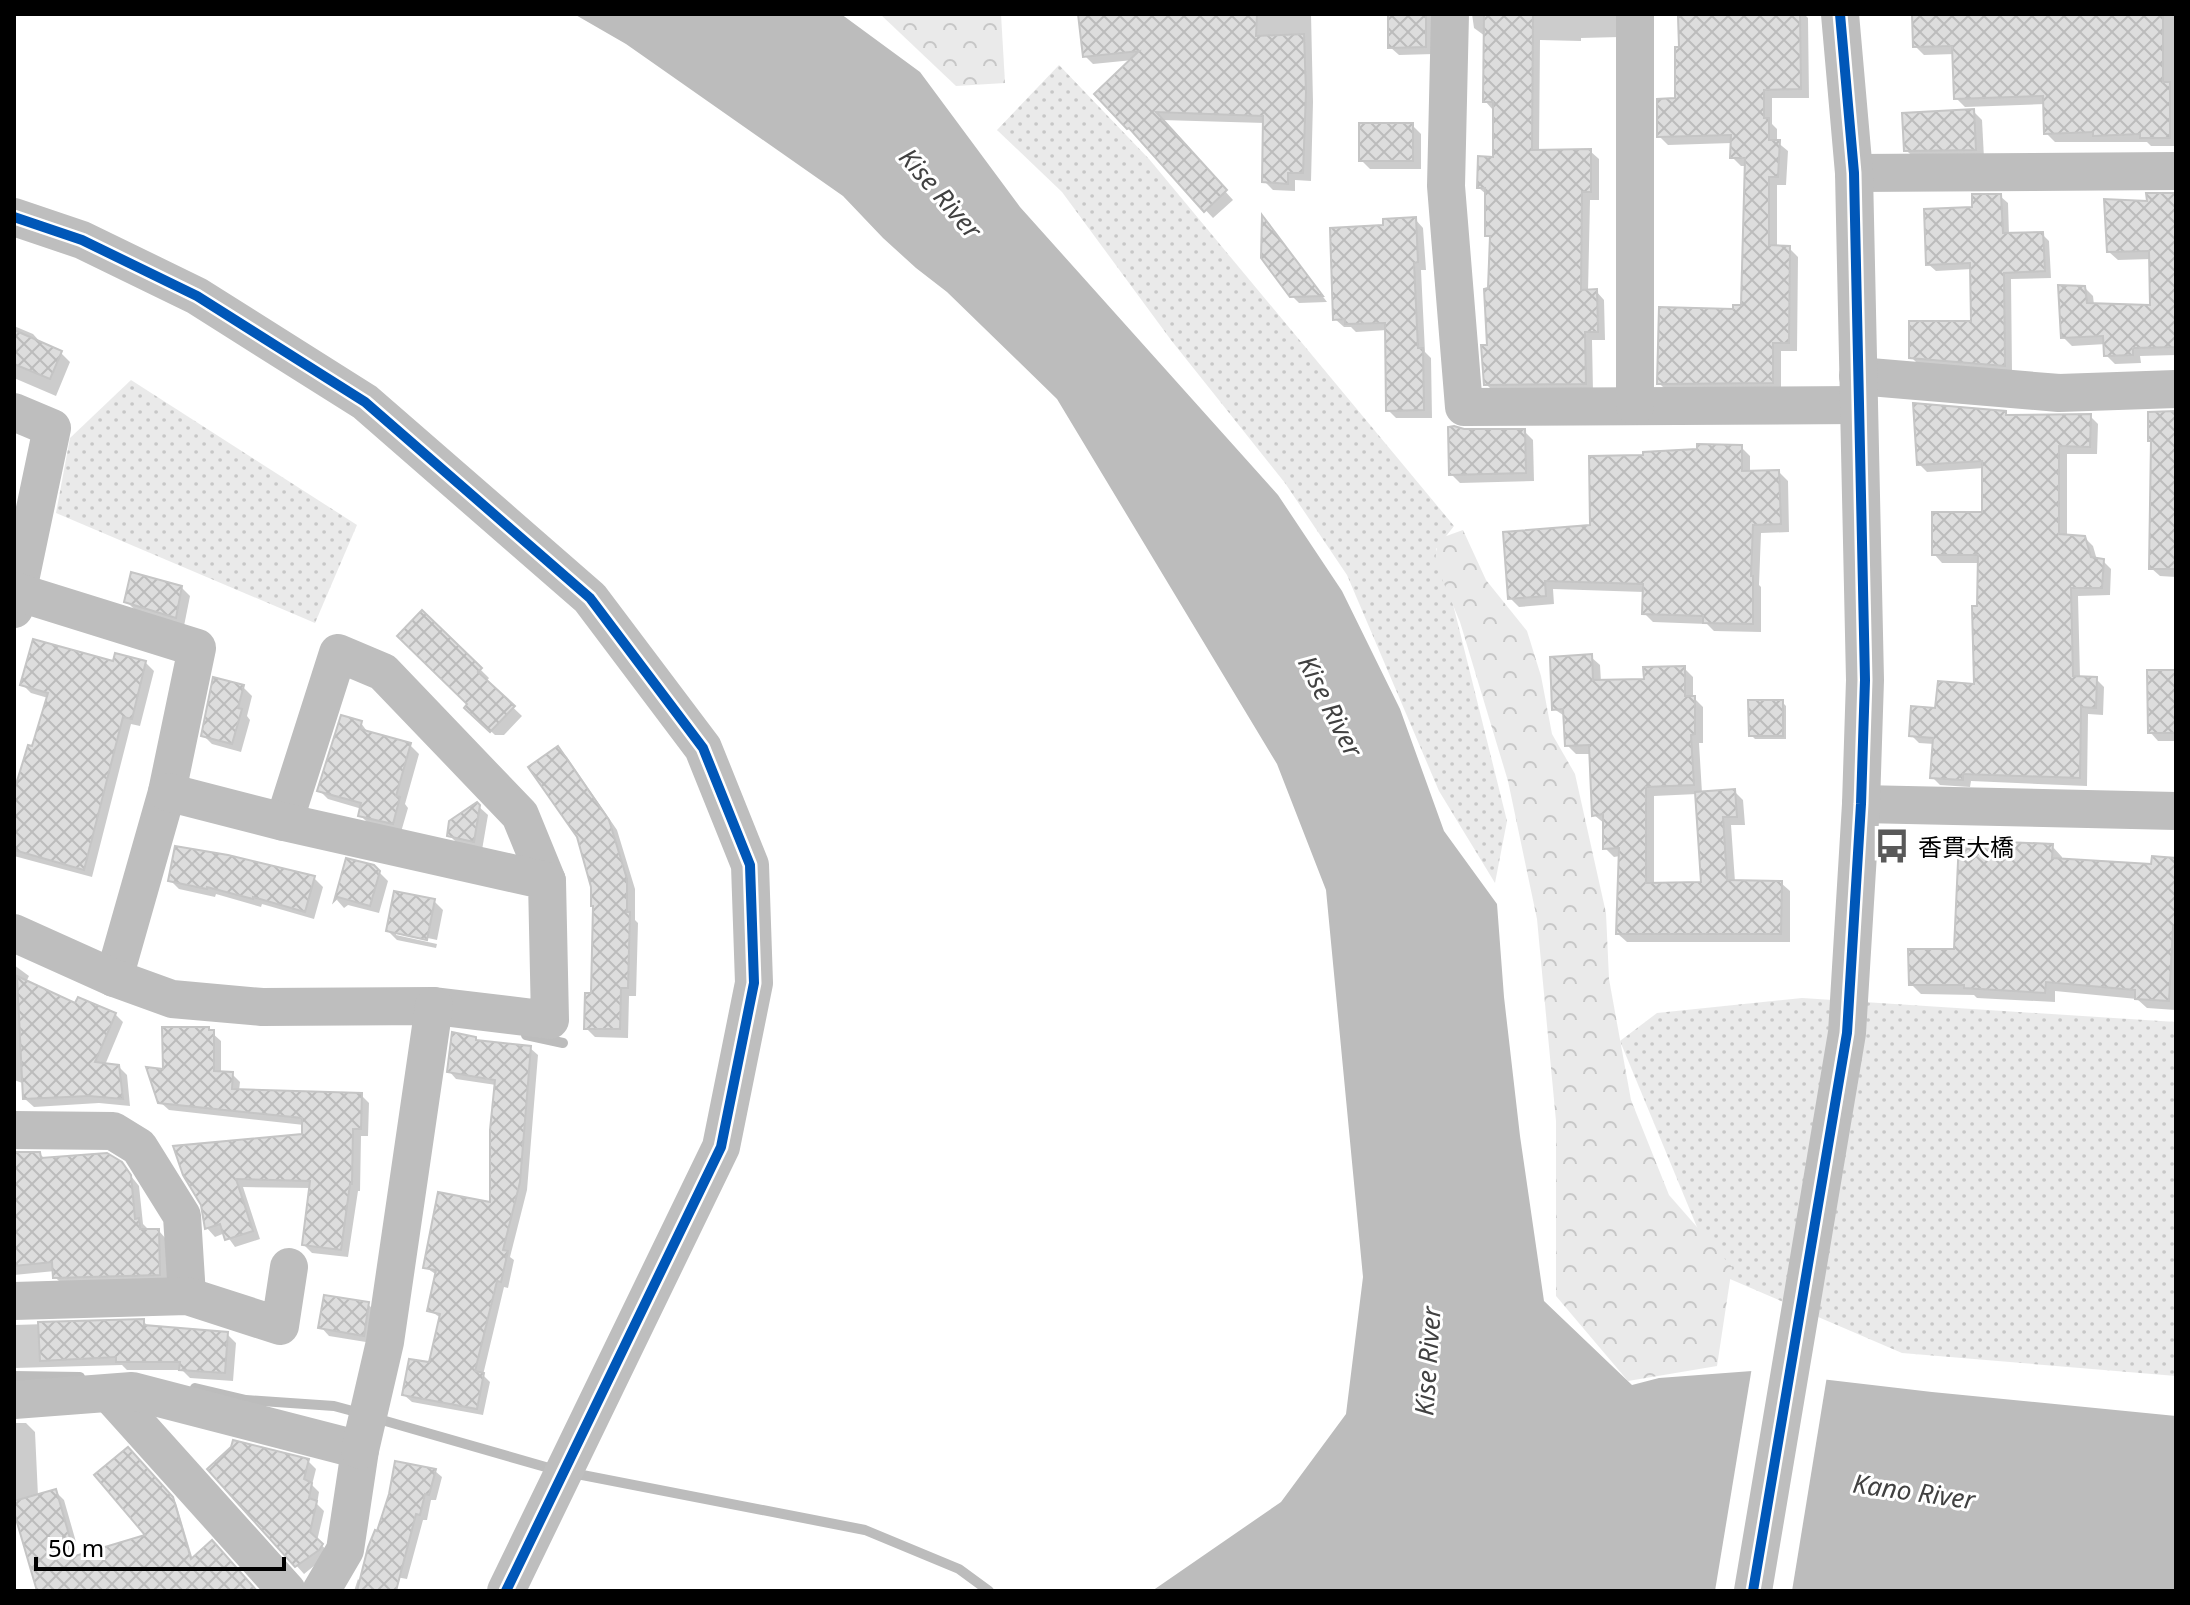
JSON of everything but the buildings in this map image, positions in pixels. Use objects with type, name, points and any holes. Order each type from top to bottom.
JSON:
[{"type":"street","points":[[1450,14],[1446,186],[1464,407],[1635,406],[1858,390],[2059,393],[2176,389]]},
{"type":"street","points":[[1635,14],[1635,406]]},
{"type":"street","points":[[1753,1591],[1847,1033],[1861,804],[1865,680],[1854,173],[1840,14]]},
{"type":"street","points":[[1854,173],[2176,171]]},
{"type":"street","points":[[14,217],[82,240],[197,296],[365,402],[590,598],[703,748],[750,865],[754,983],[721,1147],[506,1591]]},
{"type":"street","points":[[14,412],[52,428],[15,597],[197,648],[167,792],[114,978]]},
{"type":"street","points":[[14,933],[114,978],[172,999],[247,1006],[434,1006],[550,1020],[547,881],[520,815],[383,672],[338,653],[284,822]]},
{"type":"street","points":[[167,792],[284,822],[547,881]]},
{"type":"street","points":[[1861,804],[2176,811]]},
{"type":"street","points":[[321,1591],[345,1550],[360,1450],[385,1342],[434,1006]]},
{"type":"street","points":[[14,1130],[113,1131],[139,1147],[182,1216],[187,1296]]},
{"type":"street","points":[[14,1301],[187,1296],[280,1326],[289,1267]]},
{"type":"street","points":[[14,1400],[132,1391],[360,1450]]},
{"type":"street","points":[[109,1393],[287,1591]]},
{"type":"green space","points":[[880,14],[1001,14],[1005,83],[956,86]]},
{"type":"green space","points":[[1059,65],[1149,159],[1454,526],[1436,549],[1447,580],[1507,821],[1495,883],[1439,791],[1347,575],[1285,483],[1171,340],[1062,192],[997,130]]},
{"type":"green space","points":[[131,380],[357,525],[315,623],[56,513],[70,438]]},
{"type":"green space","points":[[1463,530],[1486,580],[1527,631],[1541,676],[1552,734],[1575,774],[1606,913],[1609,979],[1631,1100],[1669,1195],[1732,1267],[1717,1366],[1628,1381],[1556,1296],[1556,1121],[1537,919],[1508,781],[1460,622],[1435,562],[1438,539]]},
{"type":"green space","points":[[1802,998],[2176,1022],[2176,1376],[1902,1353],[1716,1273],[1620,1041],[1657,1013]]},
{"type":"water","points":[[574,14],[841,14],[920,72],[1020,207],[1278,495],[1342,591],[1400,709],[1444,831],[1497,904],[1520,1136],[1544,1301],[1632,1385],[1659,1378],[1752,1371],[2176,1416],[2176,1591],[1152,1591],[1281,1502],[1346,1414],[1363,1277],[1326,890],[1277,764],[1057,399],[947,292],[883,238],[843,196],[626,44]]},
{"type":"pier","points":[[1752,1367],[1827,1376],[1792,1591],[1715,1591]]},
{"type":"waterway","points":[[526,1035],[563,1043]]},
{"type":"waterway","points":[[14,1376],[80,1377]]},
{"type":"waterway","points":[[195,1388],[246,1400],[334,1406],[360,1413]]},
{"type":"waterway","points":[[375,1418],[556,1470]]},
{"type":"waterway","points":[[572,1473],[865,1530],[959,1569],[989,1591]]},
{"type":"cycle path","points":[[1753,1591],[1847,1033],[1861,804],[1865,680],[1854,173],[1840,14]]},
{"type":"cycle path","points":[[14,217],[82,240],[197,296],[365,402],[590,598],[703,748],[750,865],[754,983],[721,1147],[506,1591]]},
{"type":"place","name":"香貫大橋","points":[[1892,846]]},
{"type":"water label","name":"Kise River","points":[[941,193]]},
{"type":"water label","name":"Kise River","points":[[1331,706]]},
{"type":"water label","name":"Kise River","points":[[1427,1361]]},
{"type":"water label","name":"Kano River","points":[[1914,1491]]}]
